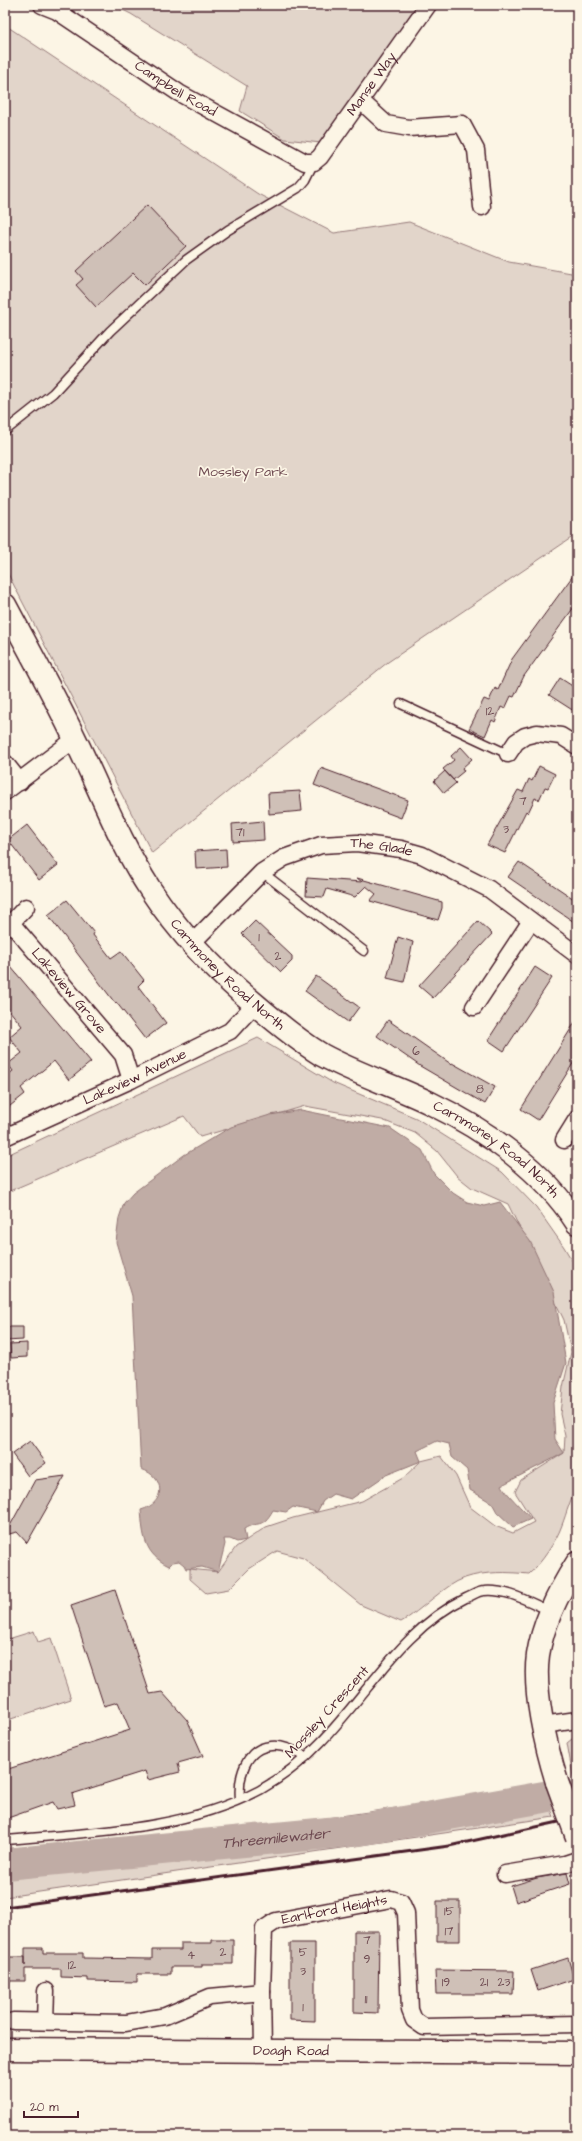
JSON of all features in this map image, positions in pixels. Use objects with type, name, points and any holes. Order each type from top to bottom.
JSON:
[{"type":"street","name":"Campbell Road","points":[[42,5],[57,10],[179,93],[305,162],[314,162]]},
{"type":"street","name":"Manse Way","points":[[314,162],[320,157],[361,101],[428,5]]},
{"type":"street","points":[[361,101],[386,124],[409,128],[462,124],[476,150],[482,207]]},
{"type":"street","name":"Carnmoney Road North","points":[[5,605],[75,739],[110,813],[149,888],[168,915],[192,943],[254,1004],[322,1055],[429,1103],[465,1121],[496,1142],[548,1186],[577,1224]]},
{"type":"street","points":[[508,754],[516,742],[525,736],[537,733],[561,736],[577,746]]},
{"type":"street","points":[[5,792],[75,739]]},
{"type":"street","points":[[5,763],[20,782]]},
{"type":"street","name":"The Glade","points":[[192,943],[262,872],[284,858],[321,845],[357,843],[401,849],[422,855],[489,889],[577,955]]},
{"type":"street","name":"Lakeview Grove","points":[[26,907],[11,923],[122,1055],[131,1080]]},
{"type":"street","points":[[474,1007],[531,921]]},
{"type":"street","name":"Lakeview Avenue","points":[[5,1137],[131,1080],[230,1031],[254,1004]]},
{"type":"street","points":[[564,1140],[577,1119]]},
{"type":"street","points":[[577,1563],[551,1612],[543,1634],[538,1656],[537,1678],[543,1725],[557,1782],[577,1837]]},
{"type":"street","points":[[543,1725],[577,1720]]},
{"type":"street","points":[[505,1874],[565,1864],[577,1860]]},
{"type":"street","name":"Earlford Heights","points":[[263,2049],[262,1992],[264,1930],[276,1921],[391,1899],[401,1902],[406,1913],[410,2010],[414,2020],[424,2027],[577,2024]]},
{"type":"street","points":[[45,2022],[46,1991]]},
{"type":"street","points":[[13,2021],[126,2023],[165,2016],[210,1997],[262,1992]]},
{"type":"street","name":"Doagh Road","points":[[5,2049],[263,2049],[577,2053]]},
{"type":"lane","points":[[5,431],[53,393],[110,331],[186,260],[228,230],[298,188],[305,180],[314,162]]},
{"type":"lane","points":[[401,704],[508,754]]},
{"type":"lane","points":[[262,872],[364,950]]},
{"type":"lane","name":"Mossley Crescent","points":[[5,1840],[124,1829],[183,1820],[214,1811],[240,1800],[291,1771],[334,1729],[404,1644],[436,1616],[454,1605],[482,1591],[504,1591],[551,1612]]},
{"type":"lane","points":[[240,1800],[239,1790],[244,1764],[260,1748],[272,1745],[282,1747],[306,1757]]},
{"type":"green space","points":[[113,5],[417,5],[321,143],[285,139],[240,111],[247,86],[131,14]]},
{"type":"green space","name":"Mossley Park","points":[[5,25],[258,194],[334,233],[409,222],[509,262],[577,274],[577,534],[388,662],[152,853],[5,568]]},
{"type":"green space","points":[[258,1038],[333,1083],[416,1118],[502,1172],[536,1207],[564,1247],[577,1269],[577,1487],[556,1538],[534,1570],[529,1574],[489,1573],[480,1574],[457,1581],[401,1622],[361,1605],[303,1558],[277,1551],[249,1569],[229,1589],[206,1593],[190,1579],[190,1569],[218,1572],[236,1547],[266,1527],[293,1518],[362,1501],[403,1478],[421,1461],[441,1456],[456,1476],[470,1507],[495,1526],[513,1533],[534,1522],[515,1492],[521,1480],[564,1453],[565,1436],[560,1414],[563,1387],[571,1352],[564,1320],[508,1204],[472,1188],[457,1176],[437,1151],[415,1133],[382,1120],[305,1106],[200,1137],[184,1116],[5,1193],[5,1156]]},
{"type":"green space","points":[[34,1631],[38,1642],[51,1638],[71,1699],[5,1721],[5,1640]]},
{"type":"green space","points":[[577,1735],[577,1781],[574,1782],[567,1743]]},
{"type":"green space","points":[[543,1787],[554,1817],[5,1897],[5,1864]]},
{"type":"shaded area","points":[[301,1110],[390,1128],[422,1150],[434,1174],[453,1193],[467,1202],[484,1206],[500,1202],[530,1241],[554,1292],[566,1363],[553,1403],[555,1439],[564,1453],[502,1485],[531,1519],[513,1527],[497,1512],[492,1503],[470,1490],[467,1470],[452,1457],[449,1444],[437,1441],[417,1451],[421,1461],[386,1475],[351,1499],[333,1494],[323,1501],[317,1512],[293,1507],[286,1512],[273,1510],[266,1520],[260,1524],[249,1526],[244,1529],[246,1540],[237,1542],[230,1539],[224,1539],[225,1544],[218,1572],[202,1567],[186,1569],[179,1561],[173,1562],[169,1566],[154,1556],[146,1543],[144,1536],[141,1510],[149,1507],[155,1502],[159,1496],[160,1490],[159,1484],[155,1478],[141,1469],[132,1296],[116,1242],[119,1218],[124,1203],[133,1193],[184,1155],[231,1127],[270,1115]]},
{"type":"building","points":[[147,205],[186,246],[145,285],[133,273],[96,307],[76,285],[83,279],[76,271]]},
{"type":"building","points":[[577,570],[577,603],[524,676],[514,697],[511,696],[505,709],[501,707],[495,722],[492,720],[485,736],[469,729],[484,699],[489,701],[495,688],[498,690],[512,659]]},
{"type":"building","points":[[560,678],[577,689],[577,713],[549,695]]},
{"type":"building","points":[[461,747],[472,759],[462,768],[464,771],[453,780],[443,769],[454,760],[451,756]]},
{"type":"building","points":[[539,766],[555,774],[548,788],[545,787],[539,800],[535,798],[528,813],[526,811],[505,853],[487,845],[518,790],[523,792],[529,779],[532,781]]},
{"type":"building","points":[[321,768],[408,800],[401,818],[314,785]]},
{"type":"building","points":[[445,771],[456,783],[444,793],[434,781]]},
{"type":"building","points":[[300,791],[302,811],[269,814],[268,793]]},
{"type":"building","points":[[263,821],[264,840],[233,842],[232,824]]},
{"type":"building","points":[[27,825],[58,865],[39,880],[8,840]]},
{"type":"building","points":[[226,849],[227,867],[196,869],[195,851]]},
{"type":"building","points":[[519,862],[577,901],[577,924],[508,877]]},
{"type":"building","points":[[307,878],[362,882],[357,878],[442,902],[442,908],[438,920],[370,901],[376,894],[366,886],[355,897],[327,889],[324,897],[306,896]]},
{"type":"building","points":[[67,900],[94,933],[93,935],[111,958],[121,951],[144,980],[138,986],[166,1023],[145,1039],[116,1002],[115,1003],[48,915]]},
{"type":"building","points":[[255,921],[292,956],[292,961],[281,972],[242,934]]},
{"type":"building","points":[[478,921],[492,934],[433,998],[419,986]]},
{"type":"building","points":[[398,937],[413,942],[404,982],[387,978]]},
{"type":"building","points":[[5,960],[91,1062],[69,1080],[54,1061],[21,1088],[25,1094],[5,1110],[5,1077],[13,1071],[8,1064],[22,1053],[9,1037],[22,1026],[5,1005]]},
{"type":"building","points":[[535,967],[552,978],[504,1051],[488,1040]]},
{"type":"building","points":[[316,976],[359,1007],[348,1022],[305,991]]},
{"type":"building","points":[[577,1019],[577,1057],[538,1120],[521,1109]]},
{"type":"building","points":[[388,1020],[451,1064],[452,1063],[495,1087],[485,1104],[420,1066],[377,1036]]},
{"type":"building","points":[[6,1327],[23,1327],[23,1340],[6,1341]]},
{"type":"building","points":[[27,1343],[27,1357],[11,1358],[10,1344]]},
{"type":"building","points":[[30,1441],[46,1463],[28,1476],[12,1454]]},
{"type":"building","points":[[65,1476],[27,1543],[17,1532],[5,1535],[35,1480]]},
{"type":"building","points":[[115,1590],[150,1694],[162,1692],[187,1720],[203,1756],[178,1763],[180,1772],[148,1780],[145,1771],[72,1794],[75,1805],[57,1809],[53,1802],[5,1819],[5,1770],[130,1730],[118,1702],[104,1706],[71,1605]]},
{"type":"building","points":[[567,1873],[570,1884],[516,1902],[511,1886],[537,1878]]},
{"type":"building","points":[[437,1901],[460,1901],[460,1941],[437,1941]]},
{"type":"building","points":[[354,1931],[379,1931],[378,2013],[354,2012]]},
{"type":"building","points":[[212,1940],[233,1940],[233,1964],[202,1964],[202,1967],[171,1967],[171,1974],[137,1974],[137,1982],[88,1981],[88,1978],[61,1977],[61,1969],[25,1969],[25,1981],[5,1981],[5,1957],[25,1957],[25,1948],[43,1948],[43,1953],[83,1953],[83,1958],[152,1959],[152,1950],[181,1950],[181,1943],[212,1943]]},
{"type":"building","points":[[290,1943],[315,1943],[315,2021],[290,2020]]},
{"type":"building","points":[[568,1958],[574,1979],[538,1991],[531,1970]]},
{"type":"building","points":[[435,1970],[514,1971],[513,1994],[436,1994]]},
{"type":"waterway","name":"Threemilewater","points":[[5,1864],[359,1830],[544,1797]]},
{"type":"railway","points":[[5,1907],[449,1846],[577,1818]]}]
